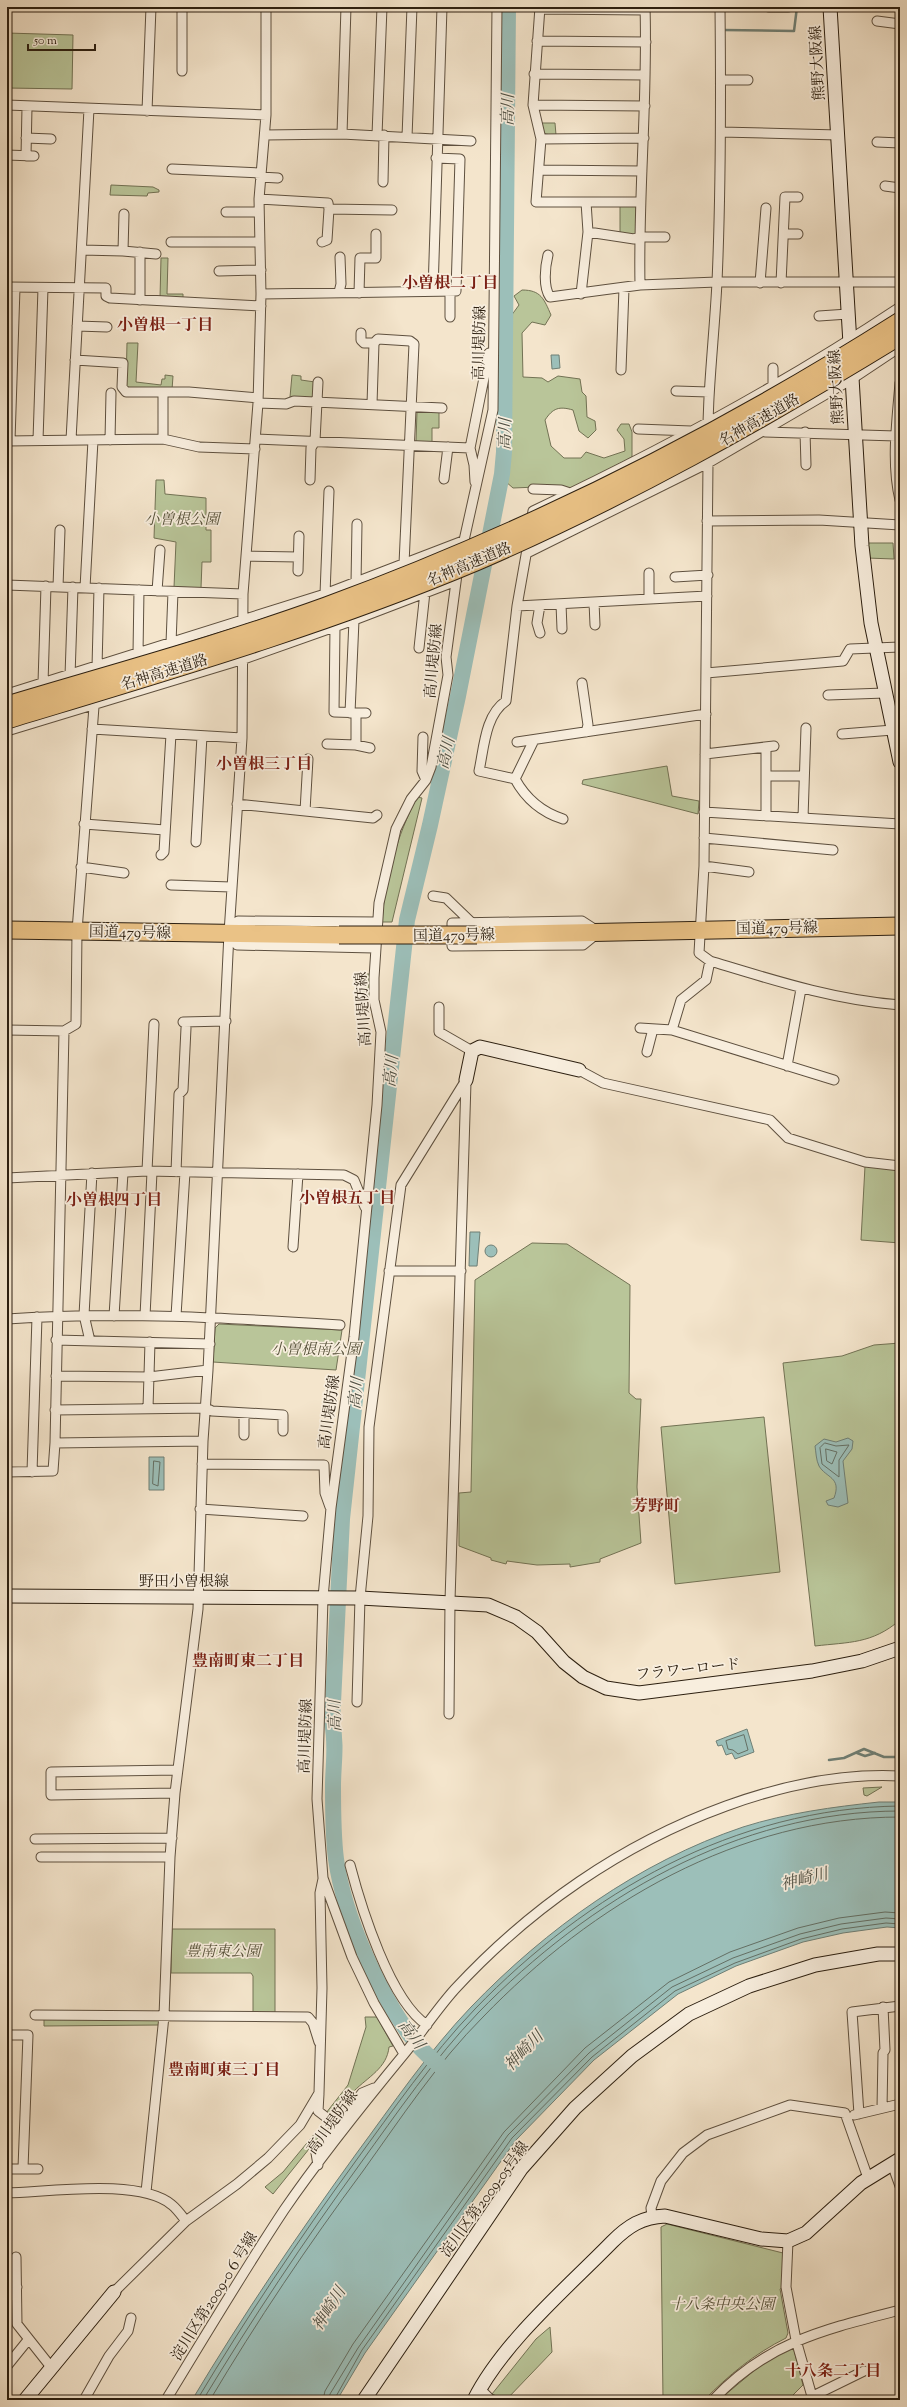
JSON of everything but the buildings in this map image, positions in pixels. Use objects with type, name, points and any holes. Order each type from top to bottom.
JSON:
[{"type":"highway","name":"名神高速道路","points":[[7,705],[303,613],[476,547],[691,444],[900,321]]},
{"type":"highway","name":"名神高速道路","points":[[7,720],[259,644],[333,618],[476,562],[618,497],[697,456],[764,418],[900,336]]},
{"type":"highway","name":"国道479号線","points":[[7,930],[339,935],[474,929],[599,932],[900,926]]},
{"type":"street","points":[[147,111],[152,7]]},
{"type":"street","points":[[182,7],[182,71]]},
{"type":"street","points":[[146,2192],[164,2016],[170,1858],[175,1793],[198,1609],[196,1598],[203,1441],[210,1344],[231,887],[242,738],[244,659],[242,621],[243,594],[258,401],[261,306],[259,199],[266,116],[266,7]]},
{"type":"street","points":[[342,134],[346,7]]},
{"type":"street","points":[[382,7],[381,135],[383,182]]},
{"type":"street","points":[[407,137],[412,7]]},
{"type":"street","points":[[432,291],[442,7]]},
{"type":"street","name":"高川堤防線","points":[[405,2053],[374,2003],[352,1957],[323,1878],[317,1799],[323,1598],[331,1508],[354,1337],[377,1106],[381,1032],[374,1000],[374,948],[379,903],[396,829],[411,799],[426,780],[431,767],[448,675],[446,657],[456,581],[463,541],[475,495],[493,410],[497,7]]},
{"type":"street","points":[[720,7],[721,132],[717,282],[707,424],[708,575],[704,866],[698,953],[710,961],[801,989],[862,1002],[900,1005]]},
{"type":"street","points":[[770,7],[788,7]]},
{"type":"street","name":"熊野大阪線","points":[[830,7],[864,572],[876,648],[900,762]]},
{"type":"street","points":[[640,202],[536,202],[541,139],[533,105],[534,74],[540,8],[645,8],[645,106],[639,237],[640,285]]},
{"type":"street","points":[[877,21],[900,24]]},
{"type":"street","points":[[537,41],[646,42]]},
{"type":"street","points":[[534,74],[645,75]]},
{"type":"street","points":[[720,80],[748,80]]},
{"type":"street","points":[[7,105],[266,116]]},
{"type":"street","points":[[533,105],[645,106]]},
{"type":"street","points":[[7,155],[30,156],[26,138],[27,106]]},
{"type":"street","points":[[72,440],[78,287],[82,250],[90,109]]},
{"type":"street","points":[[721,132],[838,135]]},
{"type":"street","points":[[265,135],[381,135],[471,141]]},
{"type":"street","points":[[26,138],[51,139]]},
{"type":"street","points":[[541,139],[644,138]]},
{"type":"street","points":[[876,142],[900,142]]},
{"type":"street","points":[[261,294],[456,291],[460,159],[436,158]]},
{"type":"street","points":[[172,170],[261,175],[278,178]]},
{"type":"street","points":[[539,170],[642,170]]},
{"type":"street","points":[[885,186],[900,188]]},
{"type":"street","points":[[781,283],[785,198],[798,198]]},
{"type":"street","points":[[259,199],[328,203],[327,240],[322,242]]},
{"type":"street","points":[[581,294],[588,232],[586,202]]},
{"type":"street","points":[[760,283],[766,208]]},
{"type":"street","points":[[329,209],[392,210]]},
{"type":"street","points":[[226,212],[259,212]]},
{"type":"street","points":[[123,251],[124,214]]},
{"type":"street","points":[[588,232],[634,239],[639,237],[665,237]]},
{"type":"street","points":[[359,293],[360,258],[376,258],[376,234]]},
{"type":"street","points":[[784,234],[798,234]]},
{"type":"street","points":[[171,242],[259,242]]},
{"type":"street","points":[[82,250],[123,251],[156,254]]},
{"type":"street","points":[[140,252],[140,300]]},
{"type":"street","points":[[548,255],[546,262],[546,291],[550,297],[640,285],[717,282],[900,282]]},
{"type":"street","points":[[339,292],[341,284],[340,257]]},
{"type":"street","points":[[219,272],[261,270]]},
{"type":"street","points":[[255,449],[199,447],[163,439],[8,440],[11,288],[106,288],[106,296],[110,298],[261,306]]},
{"type":"street","points":[[38,440],[43,288]]},
{"type":"street","points":[[621,370],[624,288]]},
{"type":"street","points":[[450,291],[450,317]]},
{"type":"street","points":[[515,778],[479,772],[492,715],[499,706],[506,701],[517,606],[533,511],[707,424],[850,341],[900,307]]},
{"type":"street","points":[[819,316],[848,314]]},
{"type":"street","points":[[77,326],[107,327]]},
{"type":"street","points":[[361,332],[361,340],[364,343],[374,343],[378,339],[410,341],[414,344],[404,564]]},
{"type":"street","points":[[475,495],[474,465],[470,448],[494,332]]},
{"type":"street","points":[[372,404],[374,343]]},
{"type":"street","points":[[527,552],[708,463],[765,432],[852,379],[900,347]]},
{"type":"street","points":[[75,360],[123,363],[122,387],[126,392],[189,392],[258,401],[372,404],[442,408]]},
{"type":"street","points":[[773,368],[773,385]]},
{"type":"street","points":[[310,480],[311,448],[315,441],[318,382]]},
{"type":"street","points":[[900,383],[896,476],[900,500]]},
{"type":"street","points":[[676,391],[709,392]]},
{"type":"street","points":[[163,392],[163,439]]},
{"type":"street","points":[[110,440],[111,393]]},
{"type":"street","points":[[638,429],[691,431]]},
{"type":"street","points":[[765,432],[855,434],[897,440]]},
{"type":"street","points":[[805,432],[806,465]]},
{"type":"street","points":[[256,439],[470,448]]},
{"type":"street","points":[[85,588],[93,440]]},
{"type":"street","points":[[444,479],[448,447]]},
{"type":"street","points":[[533,489],[561,490],[570,493]]},
{"type":"street","points":[[325,594],[329,491]]},
{"type":"street","points":[[707,521],[819,520],[900,525]]},
{"type":"street","points":[[356,583],[357,524]]},
{"type":"street","points":[[58,587],[60,530]]},
{"type":"street","points":[[298,571],[299,536]]},
{"type":"street","points":[[7,694],[70,676],[325,594],[463,541]]},
{"type":"street","points":[[157,591],[160,550]]},
{"type":"street","points":[[247,556],[298,557]]},
{"type":"street","points":[[649,574],[649,599]]},
{"type":"street","points":[[675,577],[708,575]]},
{"type":"street","points":[[7,731],[94,703],[244,659],[335,627],[456,581]]},
{"type":"street","points":[[7,585],[243,594]]},
{"type":"street","points":[[43,683],[46,586]]},
{"type":"street","points":[[70,676],[73,587]]},
{"type":"street","points":[[7,1030],[64,1031],[76,1024],[76,931],[97,667],[99,588]]},
{"type":"street","points":[[138,654],[139,590]]},
{"type":"street","points":[[171,644],[173,592]]},
{"type":"street","points":[[419,648],[425,592]]},
{"type":"street","points":[[517,606],[707,596]]},
{"type":"street","points":[[594,602],[596,625]]},
{"type":"street","points":[[561,604],[562,629]]},
{"type":"street","points":[[540,605],[537,623],[540,633]]},
{"type":"street","points":[[354,620],[353,713],[356,745]]},
{"type":"street","points":[[335,627],[334,712],[366,713]]},
{"type":"street","points":[[706,673],[843,661],[850,649],[900,647]]},
{"type":"street","points":[[582,683],[588,724],[586,732]]},
{"type":"street","points":[[828,695],[885,693]]},
{"type":"street","points":[[517,742],[706,714]]},
{"type":"street","points":[[803,818],[806,728]]},
{"type":"street","points":[[92,729],[242,738]]},
{"type":"street","points":[[842,734],[893,730]]},
{"type":"street","points":[[161,855],[164,852],[171,734]]},
{"type":"street","points":[[196,842],[202,736]]},
{"type":"street","points":[[423,737],[422,771],[426,780]]},
{"type":"street","points":[[515,778],[534,740]]},
{"type":"street","points":[[327,744],[356,745],[370,748]]},
{"type":"street","points":[[705,754],[770,747],[766,776],[766,816]]},
{"type":"street","points":[[305,811],[308,759]]},
{"type":"street","points":[[766,776],[804,776]]},
{"type":"street","points":[[515,778],[522,790],[546,814],[563,819]]},
{"type":"street","points":[[237,804],[373,818],[377,815]]},
{"type":"street","points":[[704,812],[900,824]]},
{"type":"street","points":[[84,824],[165,830]]},
{"type":"street","points":[[704,838],[833,850]]},
{"type":"street","points":[[704,866],[749,872]]},
{"type":"street","points":[[81,867],[124,873]]},
{"type":"street","points":[[171,885],[231,887]]},
{"type":"street","points":[[433,896],[446,898],[474,929]]},
{"type":"street","points":[[229,933],[238,921],[377,922]]},
{"type":"street","points":[[474,929],[452,923],[452,946],[583,944],[599,932]]},
{"type":"street","points":[[229,933],[238,945],[374,948]]},
{"type":"street","points":[[672,1030],[680,1000],[706,980],[710,961]]},
{"type":"street","points":[[786,1066],[801,989]]},
{"type":"street","points":[[439,1008],[439,1032],[472,1051]]},
{"type":"street","points":[[176,1316],[180,1172],[179,1094],[183,1090],[184,1025],[226,1021]]},
{"type":"street","points":[[145,1316],[154,1024]]},
{"type":"street","points":[[640,1028],[672,1030],[834,1080]]},
{"type":"street","points":[[647,1052],[653,1029]]},
{"type":"street","points":[[7,1472],[53,1471],[55,1443],[56,1340],[64,1031]]},
{"type":"street","points":[[472,1051],[480,1047],[579,1070],[603,1083],[770,1120],[788,1138],[865,1162],[900,1166]]},
{"type":"street","points":[[449,1714],[450,1601],[466,1080],[472,1051]]},
{"type":"street","points":[[357,1702],[360,1598],[368,1516],[369,1427],[400,1185],[466,1080]]},
{"type":"street","points":[[7,1178],[61,1176],[67,1174],[150,1172],[344,1175],[354,1180],[360,1189],[366,1210]]},
{"type":"street","points":[[90,1341],[84,1316],[92,1173]]},
{"type":"street","points":[[114,1316],[123,1173]]},
{"type":"street","points":[[293,1247],[298,1174]]},
{"type":"street","points":[[389,1271],[461,1272]]},
{"type":"street","points":[[7,1319],[57,1316],[176,1316],[340,1325]]},
{"type":"street","points":[[32,1472],[37,1317]]},
{"type":"street","points":[[56,1340],[210,1344]]},
{"type":"street","points":[[148,1408],[150,1342]]},
{"type":"street","points":[[56,1376],[149,1377],[208,1370]]},
{"type":"street","points":[[55,1410],[206,1408],[212,1411],[283,1415],[283,1431]]},
{"type":"street","points":[[244,1413],[244,1435]]},
{"type":"street","points":[[55,1443],[203,1441]]},
{"type":"street","points":[[202,1464],[324,1466],[325,1493],[331,1508]]},
{"type":"street","points":[[200,1509],[303,1516]]},
{"type":"street","name":"野田小曽根線","points":[[7,1596],[360,1598]]},
{"type":"street","name":"フラワーロード","points":[[360,1598],[450,1601],[488,1605],[516,1617],[537,1632],[564,1662],[583,1677],[606,1688],[639,1693],[812,1671],[862,1661],[900,1648]]},
{"type":"street","points":[[175,1793],[51,1794],[51,1772],[178,1770]]},
{"type":"street","name":"高川堤防線","points":[[286,2208],[376,2087],[405,2053],[454,1990],[516,1930],[580,1879],[643,1842],[705,1814],[760,1793],[845,1778],[900,1776]]},
{"type":"street","points":[[35,1839],[172,1838]]},
{"type":"street","points":[[41,1857],[170,1858]]},
{"type":"street","points":[[350,1865],[360,1901],[376,1946],[397,1988],[426,2026]]},
{"type":"street","points":[[318,2165],[316,2153],[327,2118],[319,2093],[322,2049],[320,1893],[323,1878]]},
{"type":"street","name":"淀川区第2009-05号線","points":[[364,2400],[521,2169],[575,2108],[632,2056],[689,2014],[748,1986],[815,1965],[878,1954],[900,1954]]},
{"type":"street","points":[[859,2114],[852,2012],[900,2006]]},
{"type":"street","points":[[882,2108],[883,2052],[885,2050],[883,2007]]},
{"type":"street","points":[[35,2015],[308,2017],[313,2023],[322,2049]]},
{"type":"street","points":[[7,2036],[28,2036],[23,2168]]},
{"type":"street","points":[[300,2125],[327,2118],[362,2093],[376,2087]]},
{"type":"street","points":[[25,2400],[114,2292],[186,2221],[258,2166],[300,2125],[319,2093]]},
{"type":"street","points":[[847,2117],[900,2104]]},
{"type":"street","points":[[652,2216],[651,2208],[661,2181],[683,2153],[707,2135],[790,2105],[845,2113],[868,2178]]},
{"type":"street","points":[[491,2400],[477,2395],[522,2335],[625,2229],[652,2216],[665,2216],[683,2219],[761,2240],[788,2241],[806,2233],[868,2178],[896,2162],[900,2186]]},
{"type":"street","points":[[7,2169],[38,2169]]},
{"type":"street","points":[[7,2193],[122,2189],[146,2192],[171,2204],[186,2221]]},
{"type":"street","name":"淀川区第2009-0６号線","points":[[166,2400],[245,2270],[286,2208]]},
{"type":"street","points":[[788,2241],[786,2287],[796,2340],[812,2399],[864,2371]]},
{"type":"street","points":[[16,2257],[17,2324],[28,2340],[52,2367]]},
{"type":"street","points":[[7,2298],[17,2287]]},
{"type":"street","points":[[713,2400],[755,2363],[796,2340],[900,2310]]},
{"type":"street","points":[[84,2400],[109,2356],[128,2330],[131,2318]]},
{"type":"street","points":[[7,2366],[28,2340]]},
{"type":"green space","points":[[7,33],[73,35],[72,89],[7,88]]},
{"type":"green space","points":[[540,123],[555,123],[556,135],[549,135],[543,132]]},
{"type":"green space","points":[[111,185],[153,187],[159,190],[159,192],[148,193],[147,196],[110,195]]},
{"type":"green space","points":[[620,205],[636,205],[637,236],[620,233]]},
{"type":"green space","points":[[161,258],[168,258],[167,294],[183,294],[183,299],[160,298]]},
{"type":"green space","points":[[522,290],[528,290],[541,296],[551,315],[545,325],[532,322],[522,333],[523,377],[542,378],[548,382],[558,376],[580,379],[582,392],[586,396],[587,417],[595,421],[596,430],[588,438],[579,431],[573,410],[564,408],[557,409],[545,420],[551,446],[564,458],[581,458],[586,452],[604,458],[625,451],[624,439],[617,430],[621,424],[629,424],[632,432],[632,457],[572,489],[561,486],[513,488],[505,481],[511,433],[511,316],[519,305],[514,296]]},
{"type":"green space","points":[[127,343],[138,343],[136,382],[161,385],[162,379],[165,379],[165,375],[173,376],[172,390],[129,390],[126,386]]},
{"type":"green space","points":[[292,375],[301,376],[301,380],[315,382],[314,396],[312,398],[290,397]]},
{"type":"green space","points":[[417,411],[439,411],[439,428],[432,428],[432,442],[416,442]]},
{"type":"green space","name":"小曽根公園","points":[[156,480],[164,480],[165,494],[206,498],[206,530],[211,530],[211,562],[202,562],[201,588],[174,587],[176,542],[154,538]]},
{"type":"green space","points":[[866,543],[893,543],[894,559],[867,558]]},
{"type":"green space","points":[[667,766],[672,796],[699,801],[698,814],[582,784],[583,780]]},
{"type":"green space","points":[[417,797],[422,798],[392,922],[382,922],[386,889],[393,858],[398,842]]},
{"type":"green space","points":[[362,974],[371,974],[370,996],[361,995]]},
{"type":"green space","points":[[865,1166],[900,1170],[900,1243],[861,1240]]},
{"type":"green space","points":[[532,1243],[567,1244],[630,1285],[629,1393],[636,1399],[641,1399],[637,1487],[641,1543],[600,1559],[600,1562],[570,1567],[570,1564],[537,1565],[507,1561],[506,1564],[491,1560],[491,1558],[459,1546],[459,1493],[471,1492],[475,1280]]},
{"type":"green space","name":"小曽根南公園","points":[[219,1324],[342,1330],[336,1370],[213,1362],[215,1328]]},
{"type":"green space","points":[[900,1343],[900,1620],[880,1634],[870,1638],[815,1646],[783,1363],[842,1356],[874,1345]]},
{"type":"green space","points":[[764,1417],[780,1572],[675,1584],[661,1427]]},
{"type":"green space","points":[[882,1787],[867,1796],[864,1795],[863,1788]]},
{"type":"green space","name":"豊南東公園","points":[[172,1929],[275,1929],[275,2013],[253,2013],[253,1976],[251,1973],[171,1973]]},
{"type":"green space","points":[[365,2017],[377,2017],[393,2046],[389,2047],[385,2061],[376,2072],[354,2091],[331,2117],[326,2113],[348,2085],[366,2027]]},
{"type":"green space","points":[[44,2019],[159,2020],[159,2025],[44,2026]]},
{"type":"green space","points":[[321,2126],[325,2129],[273,2194],[265,2187],[283,2172]]},
{"type":"green space","name":"十八条中央公園","points":[[667,2224],[783,2253],[783,2287],[780,2289],[788,2333],[786,2338],[763,2351],[742,2366],[704,2400],[663,2400],[661,2227]]},
{"type":"green space","points":[[550,2327],[552,2352],[506,2400],[492,2394],[536,2339]]},
{"type":"green space","name":"十八条中央公園","points":[[793,2346],[803,2385],[788,2400],[719,2400],[768,2359]]},
{"type":"water","points":[[551,355],[559,355],[560,368],[552,369]]},
{"type":"water","points":[[470,1232],[480,1232],[477,1266],[469,1266]]},
{"type":"water","points":[[493,1245],[496,1246],[496,1256],[489,1257],[486,1256],[485,1249],[486,1246]]},
{"type":"water","points":[[848,1438],[853,1441],[852,1449],[843,1461],[848,1503],[838,1507],[828,1505],[826,1501],[834,1498],[836,1486],[835,1482],[819,1466],[815,1446],[824,1439],[836,1442]]},
{"type":"water","points":[[149,1457],[164,1457],[164,1490],[149,1490]]},
{"type":"water","points":[[747,1729],[754,1752],[735,1759],[732,1753],[726,1755],[722,1745],[718,1746],[716,1741]]},
{"type":"water","name":"神崎川","points":[[879,1802],[900,1802],[900,1928],[887,1927],[843,1933],[803,1942],[736,1966],[678,1994],[594,2060],[516,2140],[365,2353],[337,2400],[192,2400],[251,2306],[292,2245],[334,2184],[411,2079],[455,2024],[500,1978],[531,1951],[596,1901],[631,1879],[667,1859],[705,1842],[743,1827],[793,1814],[827,1808]]},
{"type":"waterway","name":"高川","points":[[445,2070],[426,2054],[416,2043],[389,2003],[355,1931],[340,1882],[334,1841],[333,1786],[335,1747],[332,1723],[342,1519],[407,920],[430,825],[458,696],[502,474],[504,452],[508,7]]},
{"type":"waterway","points":[[723,30],[794,31],[797,7]]},
{"type":"waterway","points":[[829,1760],[844,1758],[864,1749],[884,1757],[900,1757]]},
{"type":"waterway","points":[[857,1753],[865,1756],[875,1753]]},
{"type":"district","name":"小曽根二丁目","points":[[450,282]]},
{"type":"district","name":"小曽根一丁目","points":[[165,324]]},
{"type":"district","name":"小曽根三丁目","points":[[264,763]]},
{"type":"district","name":"小曽根五丁目","points":[[347,1197]]},
{"type":"district","name":"小曽根四丁目","points":[[114,1199]]},
{"type":"district","name":"芳野町","points":[[656,1505]]},
{"type":"district","name":"豊南町東二丁目","points":[[248,1660]]},
{"type":"district","name":"豊南町東三丁目","points":[[224,2069]]},
{"type":"district","name":"十八条二丁目","points":[[833,2370]]}]
